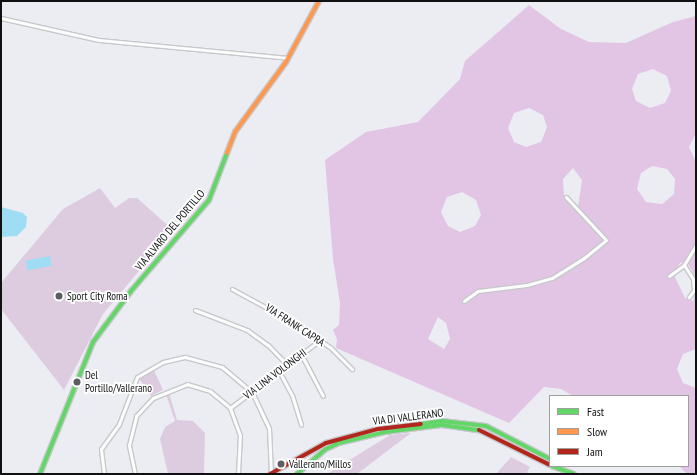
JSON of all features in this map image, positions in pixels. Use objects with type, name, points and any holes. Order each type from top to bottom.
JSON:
[{"type":"street","name":"VIA ALVARO DEL PORTILLO","points":[[40,474],[93,342],[131,291],[206,204],[218,183],[235,132],[288,58],[319,1]]},
{"type":"street","points":[[1,18],[98,40],[288,58]]},
{"type":"street","points":[[464,301],[478,291],[527,285],[552,278],[584,258],[606,240],[566,197]]},
{"type":"street","points":[[669,276],[684,265],[696,245]]},
{"type":"street","points":[[684,265],[693,279],[694,290],[689,297]]},
{"type":"street","name":"VIA FRANK CAPRA","points":[[232,289],[275,311],[320,340],[352,369]]},
{"type":"street","points":[[195,310],[247,330],[268,346],[287,365]]},
{"type":"street","name":"VIA LINA VOLONGHI","points":[[230,408],[320,340]]},
{"type":"street","points":[[301,354],[323,396]]},
{"type":"street","points":[[104,474],[101,449],[119,424],[136,379],[144,371],[172,359],[195,358],[224,368],[252,392],[268,425],[271,474]]},
{"type":"street","points":[[279,371],[292,395],[301,425]]},
{"type":"street","points":[[135,474],[129,452],[130,430],[138,412],[150,400],[179,386],[191,384],[214,394],[230,408],[240,435],[238,474]]},
{"type":"street","name":"VIA DI VALLERANO","points":[[271,474],[321,445],[368,432],[448,421],[488,427],[549,458]]},
{"type":"street","name":"VIA DI VALLERANO","points":[[297,474],[324,451],[339,443],[384,432],[446,425],[484,431],[549,465]]},
{"type":"street","points":[[296,459],[302,464],[302,471]]},
{"type":"street","name":"VIA DI VALLERANO","points":[[554,467],[574,474]]},
{"type":"street","name":"VIA DI VALLERANO","points":[[564,467],[574,474]]},
{"type":"shaded area","points":[[529,5],[561,29],[589,42],[626,43],[673,22],[696,16],[696,133],[689,147],[696,162],[696,278],[687,262],[680,263],[674,275],[685,298],[693,301],[696,289],[696,349],[683,354],[677,369],[683,383],[696,388],[696,474],[687,474],[680,467],[689,467],[689,395],[571,395],[561,389],[544,387],[509,423],[336,348],[337,339],[333,330],[339,325],[340,303],[333,259],[325,160],[366,132],[418,122],[460,79],[465,61]],"holes":[[[653,69],[667,76],[671,91],[665,103],[650,108],[636,101],[632,89],[638,74]],[[529,108],[543,115],[547,127],[541,142],[526,147],[514,142],[508,128],[514,113]],[[652,166],[667,169],[675,179],[674,194],[662,204],[646,202],[637,189],[641,173]],[[573,168],[582,180],[578,207],[564,196],[563,179]],[[462,192],[476,200],[481,215],[475,226],[460,232],[448,226],[441,212],[447,197]],[[438,317],[446,323],[450,339],[444,349],[428,339]]]},
{"type":"shaded area","name":"Sport City Roma","points":[[100,188],[115,208],[129,198],[137,198],[173,230],[103,314],[64,390],[1,309],[1,283],[63,209]]},
{"type":"shaded area","points":[[154,370],[163,390],[151,396],[139,378]]},
{"type":"shaded area","points":[[169,393],[177,420],[193,421],[205,433],[204,474],[168,474],[160,439],[165,427],[175,421],[166,394]]},
{"type":"shaded area","points":[[411,433],[357,474],[327,474],[390,435]]},
{"type":"shaded area","points":[[511,457],[530,467],[527,472],[529,474],[496,474]]},
{"type":"water","points":[[1,207],[23,213],[27,217],[26,227],[17,236],[1,237]]},
{"type":"water","points":[[50,256],[52,266],[27,271],[25,261]]},
{"type":"traffic: fast","points":[[40,474],[93,342],[131,291],[209,200],[227,153]]},
{"type":"traffic: fast","points":[[421,424],[442,421],[486,426],[549,458]]},
{"type":"traffic: fast","points":[[297,474],[326,449],[339,443],[385,432],[442,425],[479,430]]},
{"type":"traffic: fast","points":[[555,467],[574,474]]},
{"type":"traffic: slow","points":[[227,153],[235,132],[286,62],[319,1]]},
{"type":"traffic: jam","points":[[270,474],[326,443],[378,429],[421,424]]},
{"type":"traffic: jam","points":[[479,430],[549,465]]},
{"type":"place","name":"Sport City Roma","points":[[59,296]]},
{"type":"place","name":"Del Portillo/Vallerano","points":[[77,382]]},
{"type":"place","name":"Vallerano/Millos","points":[[281,464]]}]
